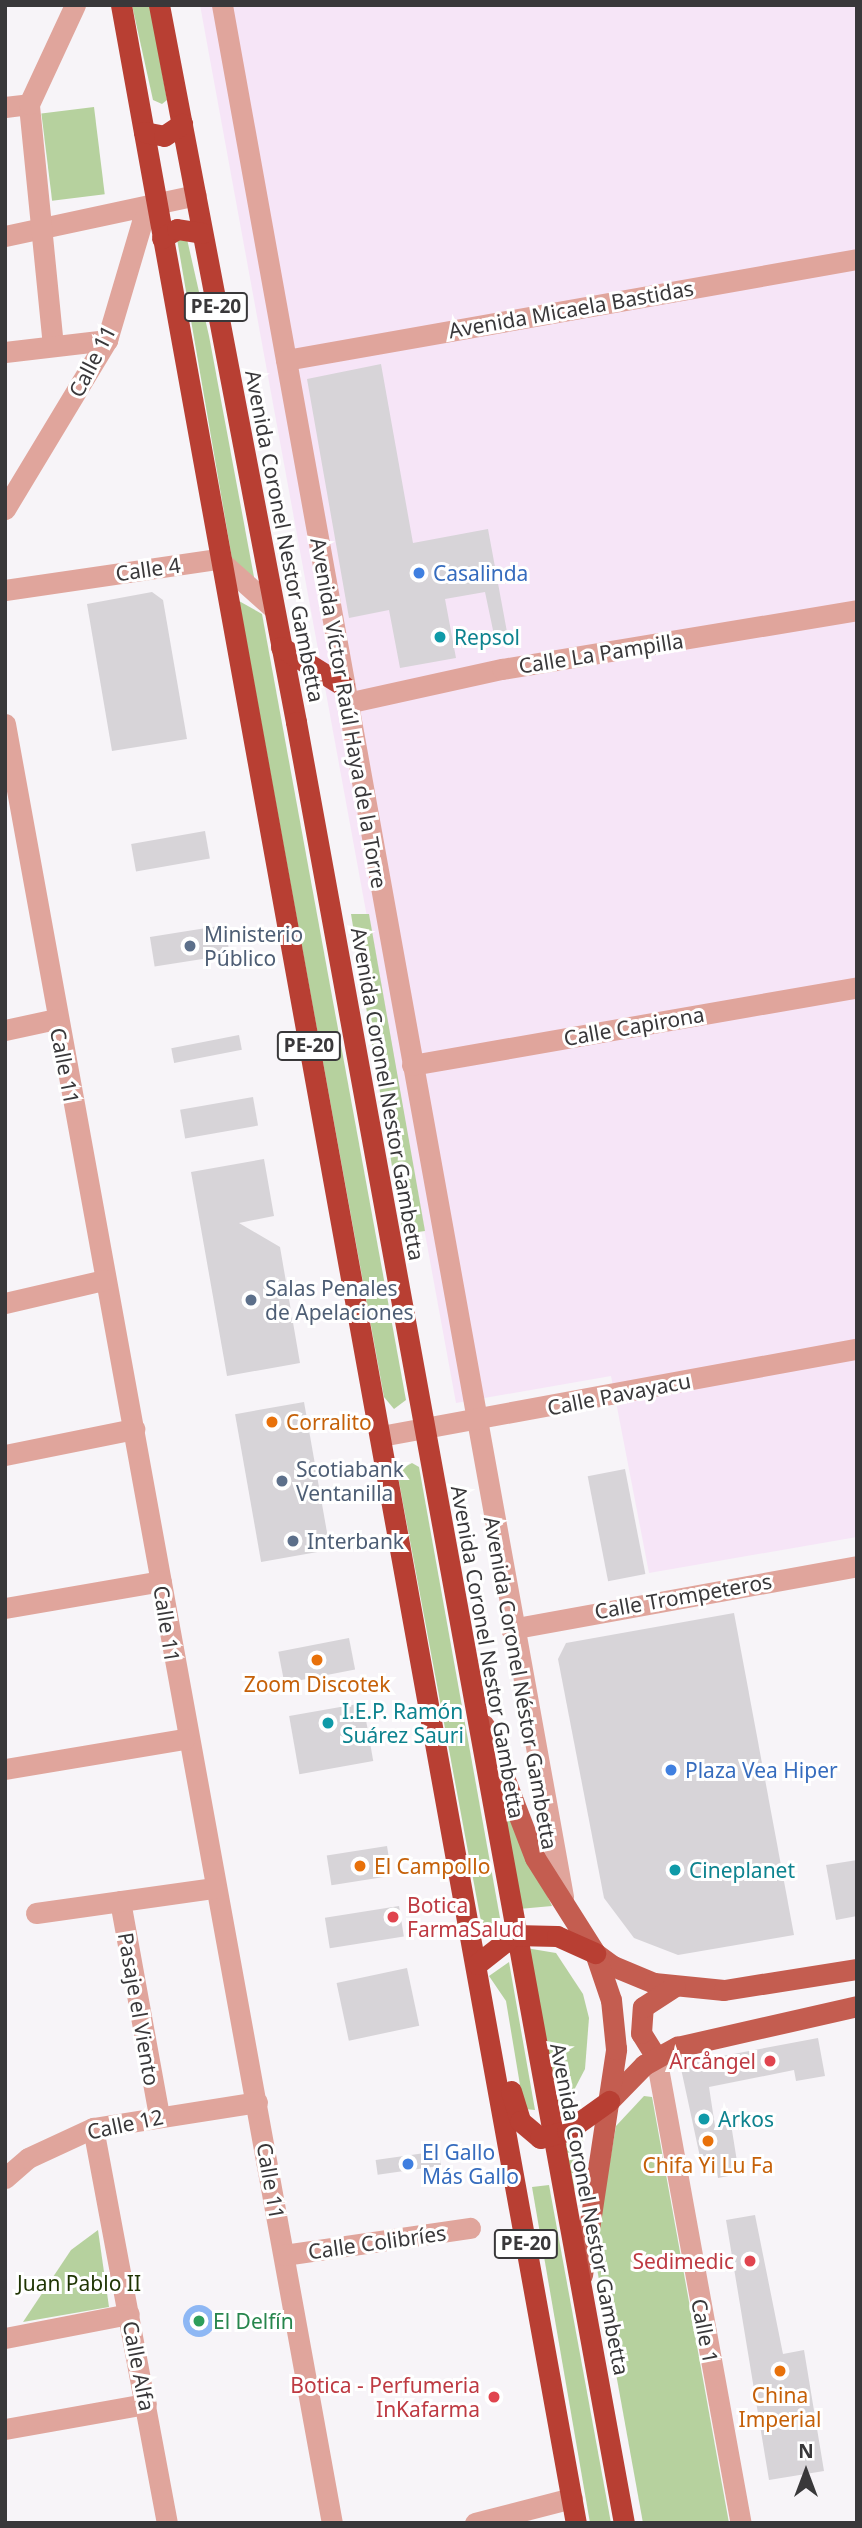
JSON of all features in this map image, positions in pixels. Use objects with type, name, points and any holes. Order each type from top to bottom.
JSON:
[{"type":"highway","name":"PE-20","points":[[121,5],[218,559],[381,1436],[576,2523]]},
{"type":"highway","name":"Avenida Coronel Nestor Gambetta","points":[[159,5],[281,647],[514,1935],[624,2523]]},
{"type":"highway","points":[[144,132],[164,136],[182,124]]},
{"type":"highway","points":[[162,238],[186,228],[202,233]]},
{"type":"highway","points":[[281,647],[345,694]]},
{"type":"highway","points":[[477,1964],[514,1935],[557,1936],[595,1954]]},
{"type":"highway","points":[[483,1998],[520,2121],[540,2138],[552,2138],[609,2101]]},
{"type":"main road","points":[[471,1694],[535,1858],[595,1954],[614,2024],[609,2101],[581,2288]]},
{"type":"main road","points":[[595,1954],[633,1976],[676,1986],[748,1988],[857,1969]]},
{"type":"main road","points":[[656,2057],[641,2033],[643,2007],[676,1986]]},
{"type":"main road","points":[[609,2101],[656,2057],[704,2037],[857,2006]]},
{"type":"street","points":[[53,346],[29,104],[75,5]]},
{"type":"street","name":"Avenida Víctor Raúl Haya de la Torre","points":[[222,5],[475,1421]]},
{"type":"street","points":[[5,107],[29,104]]},
{"type":"street","points":[[5,236],[43,230],[155,202],[196,195]]},
{"type":"street","name":"Calle 11","points":[[5,509],[107,340],[142,222],[155,202]]},
{"type":"street","name":"Avenida Micaela Bastidas","points":[[286,360],[857,259]]},
{"type":"street","points":[[5,352],[107,340]]},
{"type":"street","points":[[218,559],[273,608]]},
{"type":"street","name":"Calle 4","points":[[5,590],[218,559]]},
{"type":"street","name":"Calle La Pampilla","points":[[345,694],[857,610]]},
{"type":"street","name":"Calle 11","points":[[5,724],[56,1019],[161,1581],[185,1739],[257,2102],[332,2523]]},
{"type":"street","name":"Calle Capirona","points":[[412,1065],[857,988]]},
{"type":"street","points":[[5,1030],[56,1019]]},
{"type":"street","points":[[5,1303],[104,1280]]},
{"type":"street","name":"Calle Pavayacu","points":[[381,1436],[475,1421],[857,1349]]},
{"type":"street","name":"Avenida Coronel Néstor Gambetta","points":[[475,1421],[511,1629],[565,1903]]},
{"type":"street","points":[[5,1455],[134,1429]]},
{"type":"street","name":"Calle Trompeteros","points":[[511,1629],[857,1566]]},
{"type":"street","points":[[5,1608],[161,1581]]},
{"type":"street","points":[[5,1769],[185,1739]]},
{"type":"street","points":[[36,1913],[214,1888]]},
{"type":"street","name":"Pasaje el Viento","points":[[120,1901],[159,2116]]},
{"type":"street","name":"Calle 1","points":[[656,2057],[741,2523]]},
{"type":"street","name":"Calle 12","points":[[5,2178],[27,2158],[93,2128],[257,2102]]},
{"type":"street","name":"Calle Alfa","points":[[93,2128],[167,2523]]},
{"type":"street","name":"Calle Colibríes","points":[[284,2255],[470,2228]]},
{"type":"street","points":[[5,2338],[129,2314]]},
{"type":"street","points":[[5,2429],[146,2404]]},
{"type":"street","points":[[475,2523],[572,2498]]},
{"type":"shaded area","points":[[200,5],[857,5],[857,1537],[649,1573],[611,1376],[456,1403]]},
{"type":"green space","points":[[132,5],[150,5],[167,100],[162,104],[153,100]]},
{"type":"green space","points":[[94,107],[105,194],[52,201],[41,113]]},
{"type":"green space","points":[[177,239],[187,239],[209,336],[254,577],[243,579],[234,570]]},
{"type":"green space","points":[[239,601],[262,614],[406,1400],[394,1409],[384,1397]]},
{"type":"green space","points":[[351,914],[369,914],[425,1231],[403,1234]]},
{"type":"green space","points":[[412,1463],[419,1467],[500,1918],[483,1932],[397,1471]]},
{"type":"green space","points":[[503,1807],[508,1813],[552,1906],[519,1909]]},
{"type":"green space","points":[[526,1948],[556,1953],[583,1994],[589,2018],[585,2069],[572,2094],[555,2106]]},
{"type":"green space","points":[[509,1962],[535,2110],[524,2109],[506,2001],[489,1976]]},
{"type":"green space","points":[[644,2096],[652,2097],[729,2523],[643,2523],[594,2252],[616,2126]]},
{"type":"green space","points":[[584,2136],[573,2197],[563,2145]]},
{"type":"green space","points":[[549,2185],[611,2523],[590,2523],[532,2187]]},
{"type":"green space","name":"Juan Pablo II","points":[[98,2230],[109,2307],[23,2322],[71,2250]]},
{"type":"water","name":"El Delfín","points":[[199,2305],[210,2310],[215,2321],[210,2332],[199,2337],[188,2332],[183,2321],[188,2310]]},
{"type":"building","points":[[381,364],[413,543],[488,529],[507,632],[494,635],[485,592],[445,599],[456,658],[400,668],[389,610],[349,618],[307,379]]},
{"type":"building","points":[[152,592],[163,600],[187,739],[112,751],[87,604]]},
{"type":"building","points":[[205,831],[210,859],[136,872],[131,844]]},
{"type":"building","name":"Ministerio Público","points":[[225,925],[230,955],[155,967],[150,937]]},
{"type":"building","points":[[239,1035],[242,1050],[174,1063],[171,1048]]},
{"type":"building","points":[[253,1097],[258,1126],[185,1138],[180,1110]]},
{"type":"building","points":[[264,1159],[274,1216],[239,1223],[280,1247],[300,1363],[227,1376],[191,1172]]},
{"type":"building","points":[[304,1402],[330,1550],[261,1562],[235,1414]]},
{"type":"building","points":[[625,1469],[645,1574],[608,1581],[588,1476]]},
{"type":"building","name":"Plaza Vea Hiper","points":[[734,1613],[794,1935],[678,1955],[634,1938],[604,1898],[558,1659],[566,1643]]},
{"type":"building","name":"Zoom Discotek","points":[[349,1638],[355,1669],[284,1683],[278,1652]]},
{"type":"building","points":[[363,1703],[373,1761],[299,1774],[289,1716]]},
{"type":"building","name":"El Campollo","points":[[387,1846],[392,1876],[331,1885],[327,1856]]},
{"type":"building","points":[[857,1860],[857,1916],[836,1920],[826,1865]]},
{"type":"building","points":[[399,1906],[404,1937],[330,1948],[325,1918]]},
{"type":"building","points":[[407,1968],[419,2026],[349,2041],[337,1983]]},
{"type":"building","points":[[818,2038],[825,2076],[796,2081],[794,2070],[709,2087],[715,2126],[731,2124],[739,2174],[718,2178],[714,2154],[700,2157],[680,2064]]},
{"type":"building","name":"El Gallo Más Gallo","points":[[439,2151],[441,2166],[378,2175],[376,2160]]},
{"type":"building","points":[[755,2215],[783,2354],[804,2350],[824,2471],[769,2480],[726,2220]]},
{"type":"place","name":"Casalinda","points":[[419,573]]},
{"type":"place","name":"Repsol","points":[[440,637]]},
{"type":"place","name":"Ministerio Público","points":[[190,946]]},
{"type":"place","name":"Salas Penales de Apelaciones","points":[[251,1300]]},
{"type":"place","name":"Corralito","points":[[272,1422]]},
{"type":"place","name":"Scotiabank Ventanilla","points":[[282,1481]]},
{"type":"place","name":"Interbank","points":[[293,1541]]},
{"type":"place","name":"Zoom Discotek","points":[[317,1660]]},
{"type":"place","name":"I.E.P. Ramón Suárez Sauri","points":[[328,1723]]},
{"type":"place","name":"Plaza Vea Hiper","points":[[671,1770]]},
{"type":"place","name":"El Campollo","points":[[360,1866]]},
{"type":"place","name":"Cineplanet","points":[[675,1870]]},
{"type":"place","name":"Botica FarmaSalud","points":[[393,1917]]},
{"type":"place","name":"Arcångel","points":[[770,2061]]},
{"type":"place","name":"Arkos","points":[[704,2119]]},
{"type":"place","name":"Chifa Yi Lu Fa","points":[[708,2141]]},
{"type":"place","name":"El Gallo Más Gallo","points":[[408,2164]]},
{"type":"place","name":"Sedimedic","points":[[750,2261]]},
{"type":"place","name":"El Delfín","points":[[199,2321]]},
{"type":"place","name":"China Imperial","points":[[780,2371]]},
{"type":"place","name":"Botica - Perfumeria InKafarma","points":[[494,2397]]}]
